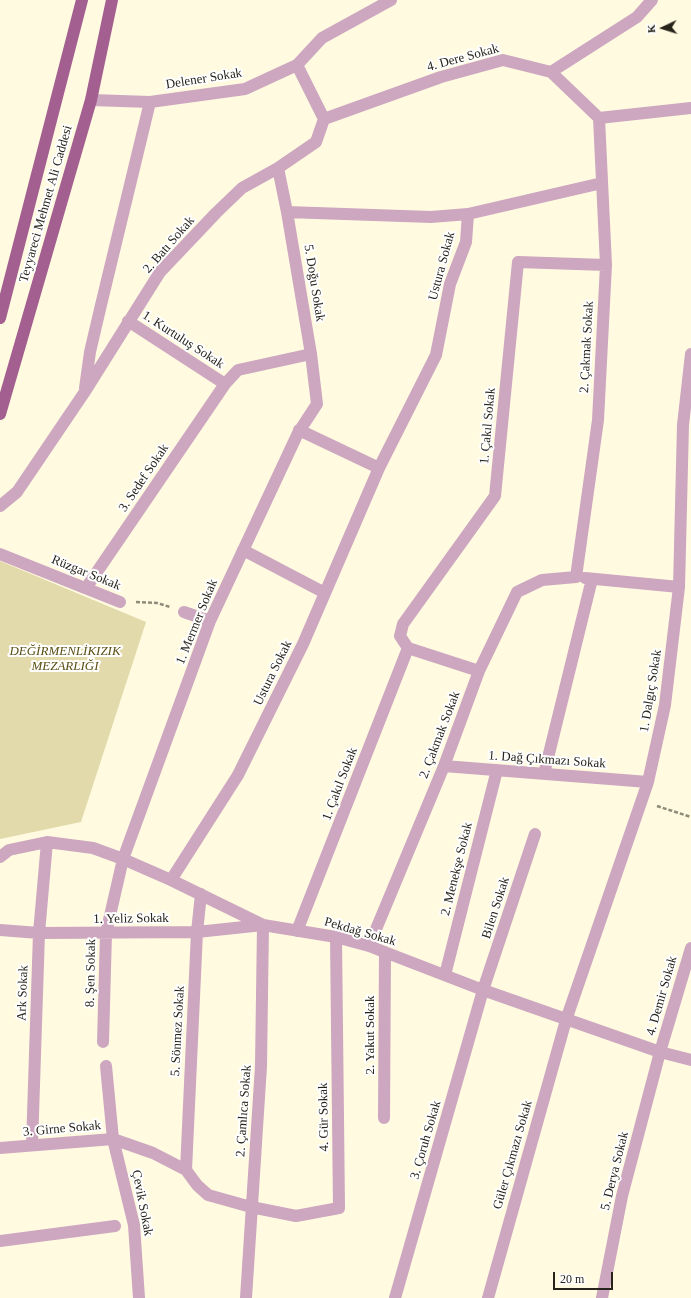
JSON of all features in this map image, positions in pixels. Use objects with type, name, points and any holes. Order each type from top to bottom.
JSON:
[{"type":"main road","name":"Teyyareci Mehmet Ali Caddesi","points":[[0,318],[82,0]]},
{"type":"main road","name":"Teyyareci Mehmet Ali Caddesi","points":[[0,414],[90,100],[112,0]]},
{"type":"street","name":"Delener Sokak","points":[[90,100],[150,102],[245,89],[297,65],[322,38],[392,0]]},
{"type":"street","points":[[551,72],[637,17],[652,0]]},
{"type":"street","name":"4. Dere Sokak","points":[[324,120],[441,77],[503,60],[551,72],[599,118]]},
{"type":"street","points":[[297,65],[324,120]]},
{"type":"street","points":[[84,393],[90,352],[100,305],[150,102]]},
{"type":"street","points":[[599,118],[691,108]]},
{"type":"street","name":"2. Çakmak Sokak","points":[[576,577],[598,420],[606,264],[599,118]]},
{"type":"street","name":"2. Batı Sokak","points":[[0,506],[17,492],[84,393],[160,272],[242,188],[278,168],[316,142],[324,120]]},
{"type":"street","name":"5. Doğu Sokak","points":[[278,168],[288,212],[311,354],[317,404]]},
{"type":"street","points":[[468,214],[602,183]]},
{"type":"street","name":"Ustura Sokak","points":[[171,880],[238,775],[303,644],[379,468],[436,355],[450,284],[466,242],[468,214],[431,217],[288,212]]},
{"type":"street","name":"1. Çakıl Sokak","points":[[298,931],[408,648],[400,636],[403,624],[495,496],[518,262],[606,264]]},
{"type":"street","name":"1. Kurtuluş Sokak","points":[[128,321],[225,384],[238,370],[311,354]]},
{"type":"street","name":"1. Dalgıç Sokak","points":[[566,1020],[648,782],[665,705],[679,587],[691,354]]},
{"type":"street","name":"3. Sedef Sokak","points":[[86,588],[225,384]]},
{"type":"street","name":"1. Mermer Sokak","points":[[122,859],[210,621],[299,430],[317,404]]},
{"type":"street","points":[[299,430],[379,468]]},
{"type":"street","points":[[243,550],[325,593]]},
{"type":"street","name":"Rüzgar Sokak","points":[[0,554],[120,602]]},
{"type":"street","name":"2. Çakmak Sokak","points":[[369,946],[444,766],[479,671],[517,592],[542,580],[576,577],[679,587]]},
{"type":"street","points":[[544,774],[592,579]]},
{"type":"street","points":[[184,612],[210,621]]},
{"type":"street","points":[[408,648],[479,671]]},
{"type":"street","name":"1. Dağ Çıkmazı Sokak","points":[[444,766],[648,782]]},
{"type":"street","name":"2. Menekşe Sokak","points":[[445,975],[497,770]]},
{"type":"street","name":"Bilen Sokak","points":[[483,990],[535,834]]},
{"type":"street","name":"Pekdağ Sokak","points":[[0,857],[9,850],[47,842],[93,848],[171,880],[263,925],[336,937],[369,946],[566,1020],[660,1052],[691,1060]]},
{"type":"street","name":"Ark Sokak","points":[[32,1145],[38,933],[47,842]]},
{"type":"street","name":"8. Şen Sokak","points":[[104,1042],[106,933],[122,859]]},
{"type":"street","name":"5. Sönmez Sokak","points":[[186,1170],[197,932],[201,894]]},
{"type":"street","name":"1. Yeliz Sokak","points":[[0,930],[38,933],[197,932],[263,925]]},
{"type":"street","name":"2. Çamlıca Sokak","points":[[246,1298],[261,1066],[263,925]]},
{"type":"street","name":"4. Gür Sokak","points":[[251,1207],[296,1216],[339,1208],[336,937]]},
{"type":"street","name":"4. Demir Sokak","points":[[660,1052],[691,948]]},
{"type":"street","name":"2. Yakut Sokak","points":[[384,1118],[385,952]]},
{"type":"street","name":"3. Çoruh Sokak","points":[[395,1298],[483,990]]},
{"type":"street","name":"Güler Çıkmazı Sokak","points":[[488,1298],[566,1020]]},
{"type":"street","name":"5. Derya Sokak","points":[[602,1298],[622,1196],[660,1052]]},
{"type":"street","points":[[106,1066],[113,1139]]},
{"type":"street","name":"3. Girne Sokak","points":[[0,1148],[113,1139],[153,1153],[186,1170],[197,1185],[208,1195],[251,1207]]},
{"type":"street","name":"Çevik Sokak","points":[[113,1139],[134,1224],[140,1298]]},
{"type":"street","points":[[0,1241],[115,1226]]},
{"type":"path","name":"Rüzgar Sokak","points":[[120,602],[157,603],[184,612]]},
{"type":"path","points":[[642,800],[691,817]]},
{"type":"green space","name":"DEĞİRMENLİKIZIK MEZARLIĞI","points":[[0,561],[146,622],[81,822],[0,839]]}]
